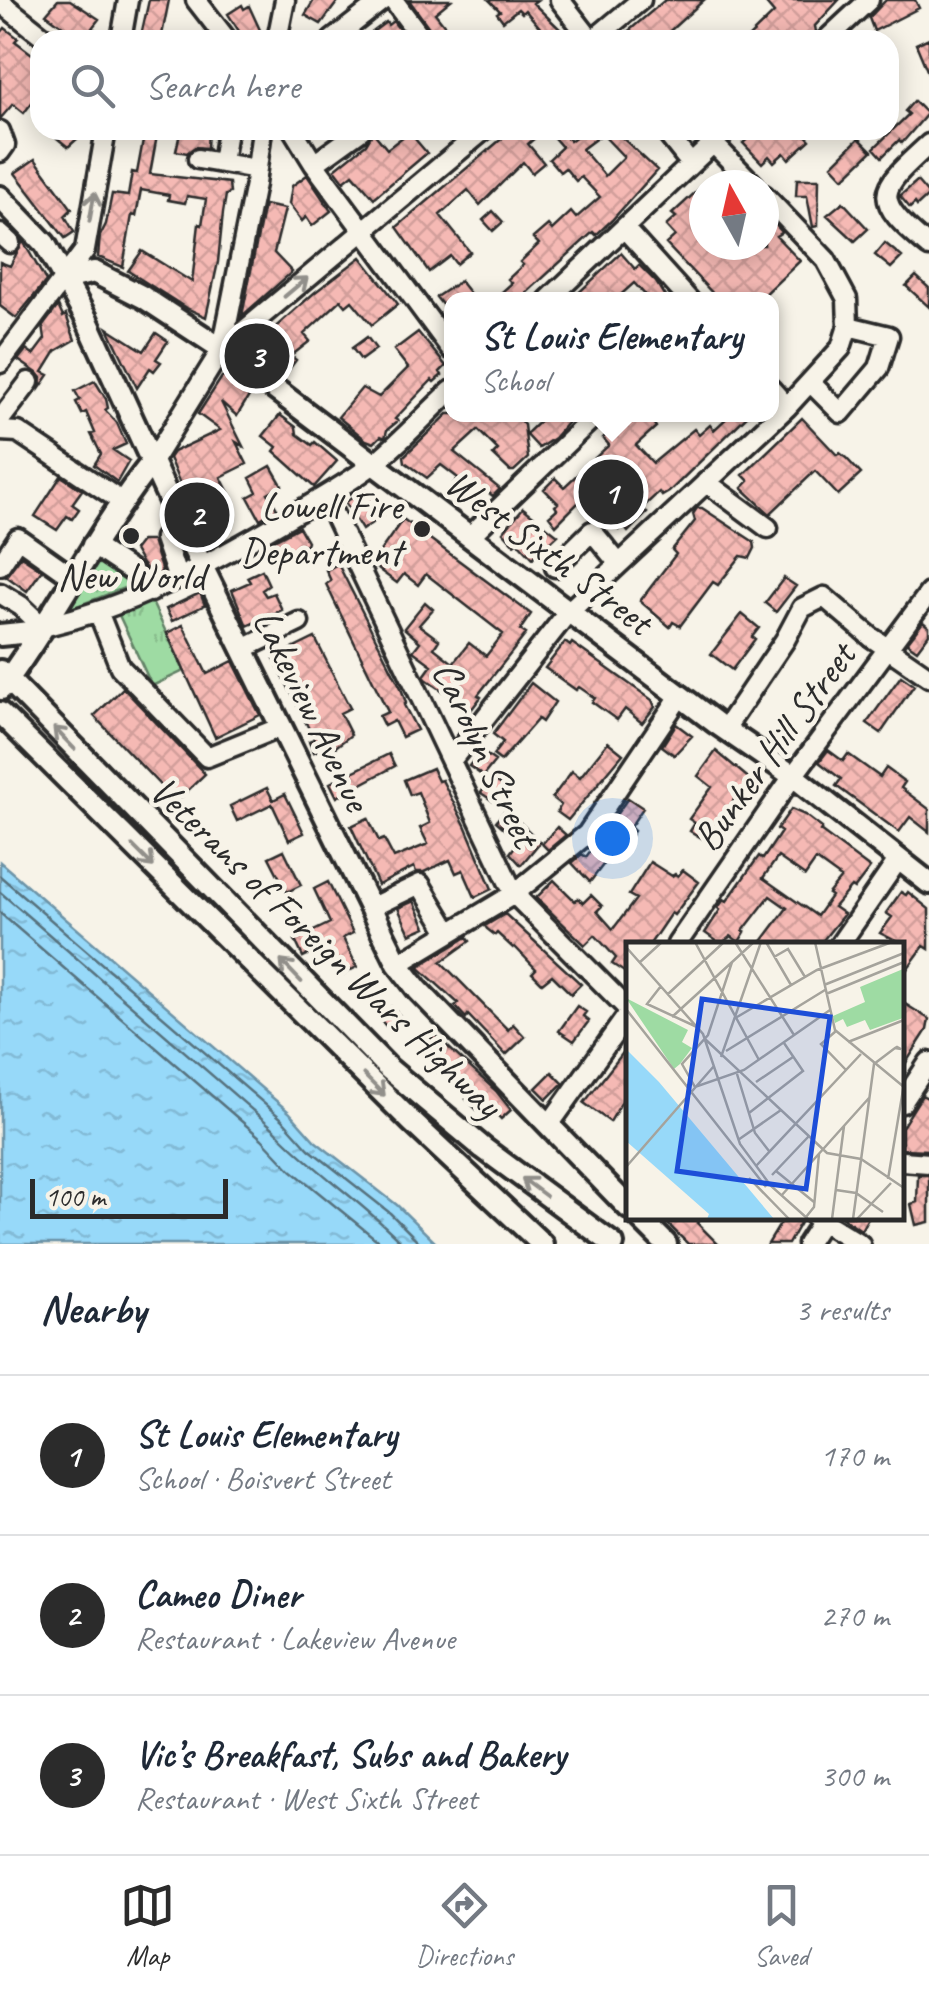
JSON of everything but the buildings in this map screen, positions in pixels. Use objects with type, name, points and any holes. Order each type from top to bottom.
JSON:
[{"type":"main road","name":"Lakeview Avenue","points":[[0,197],[45,244],[65,278],[183,528],[398,964],[418,990],[626,1205]]},
{"type":"main road","name":"West Sixth Street","points":[[65,278],[94,272],[143,297],[222,349],[680,696],[793,776],[929,883]]},
{"type":"main road","points":[[3,680],[42,629],[121,501],[152,462]]},
{"type":"main road","points":[[0,635],[42,629]]},
{"type":"main road","name":"Veterans of Foreign Wars Highway","points":[[3,680],[389,1069],[482,1148],[613,1244]]},
{"type":"main road","name":"Veterans of Foreign Wars Highway","points":[[0,713],[412,1122],[542,1244]]},
{"type":"main road","points":[[641,1219],[666,1244]]},
{"type":"street","points":[[123,30],[128,0]]},
{"type":"street","points":[[196,0],[219,30]]},
{"type":"street","points":[[280,30],[285,0]]},
{"type":"street","points":[[345,30],[383,0]]},
{"type":"street","points":[[393,0],[416,30]]},
{"type":"street","points":[[560,0],[584,30]]},
{"type":"street","points":[[604,30],[641,0]]},
{"type":"street","points":[[837,30],[870,0]]},
{"type":"street","points":[[0,2],[35,30]]},
{"type":"street","points":[[0,131],[5,145],[0,152]]},
{"type":"street","points":[[0,363],[85,250],[104,140]]},
{"type":"street","points":[[222,163],[225,140]]},
{"type":"street","points":[[222,349],[261,140]]},
{"type":"street","points":[[299,140],[444,340]]},
{"type":"street","points":[[314,164],[347,140]]},
{"type":"street","points":[[152,462],[222,349],[472,140]]},
{"type":"street","points":[[672,140],[691,164]]},
{"type":"street","points":[[556,292],[716,140]]},
{"type":"street","points":[[723,140],[744,170]]},
{"type":"street","points":[[929,144],[896,174],[889,183],[887,198],[900,221],[929,247]]},
{"type":"street","points":[[198,159],[257,169]]},
{"type":"street","points":[[779,211],[826,260],[847,299],[848,326],[841,348],[779,414]]},
{"type":"street","points":[[624,228],[682,292]]},
{"type":"street","points":[[811,383],[841,413],[879,368],[888,336],[848,326]]},
{"type":"street","points":[[0,449],[4,427],[29,382]]},
{"type":"street","points":[[0,593],[20,606],[42,629],[99,614],[151,592],[203,568],[374,464],[444,398]]},
{"type":"street","points":[[779,398],[787,407]]},
{"type":"street","points":[[470,536],[589,422]]},
{"type":"street","points":[[451,762],[568,612],[771,422]]},
{"type":"street","points":[[4,427],[18,432],[121,501]]},
{"type":"street","points":[[706,482],[768,528]]},
{"type":"street","name":"Carolyn Street","points":[[325,496],[514,894],[626,1009]]},
{"type":"street","points":[[178,579],[164,538],[183,528]]},
{"type":"street","points":[[555,567],[592,532],[619,564]]},
{"type":"street","points":[[0,565],[6,542],[18,538],[73,577]]},
{"type":"street","points":[[92,545],[130,571],[151,592]]},
{"type":"street","name":"Bunker Hill Street","points":[[678,942],[793,776],[929,592]]},
{"type":"street","points":[[725,729],[802,608],[824,597],[929,677]]},
{"type":"street","points":[[99,614],[120,667],[207,756],[282,727]]},
{"type":"street","points":[[243,648],[299,622]]},
{"type":"street","points":[[398,964],[514,894],[587,834],[680,696]]},
{"type":"street","points":[[841,942],[898,860]]},
{"type":"street","points":[[370,908],[420,884],[449,932]]},
{"type":"street","points":[[549,1125],[626,1016]]},
{"type":"street","points":[[904,1100],[929,1062]]},
{"type":"street","points":[[904,1161],[929,1163]]},
{"type":"street","points":[[807,1244],[820,1219]]},
{"type":"street","points":[[822,1219],[860,1244]]},
{"type":"green space","points":[[99,562],[132,585],[72,608],[71,604]]},
{"type":"green space","points":[[150,598],[184,671],[152,686],[118,613]]},
{"type":"water","points":[[0,862],[289,1112],[315,1141],[397,1205],[437,1244],[0,1244]]},
{"type":"place","name":"Vic’s Breakfast, Subs and Bakery","points":[[257,356]]},
{"type":"place","name":"St Louis Elementary","points":[[611,492]]},
{"type":"place","name":"Cameo Diner","points":[[197,515]]},
{"type":"place","name":"Lowell Fire Department","points":[[422,529]]},
{"type":"place","name":"New World","points":[[131,536]]}]
